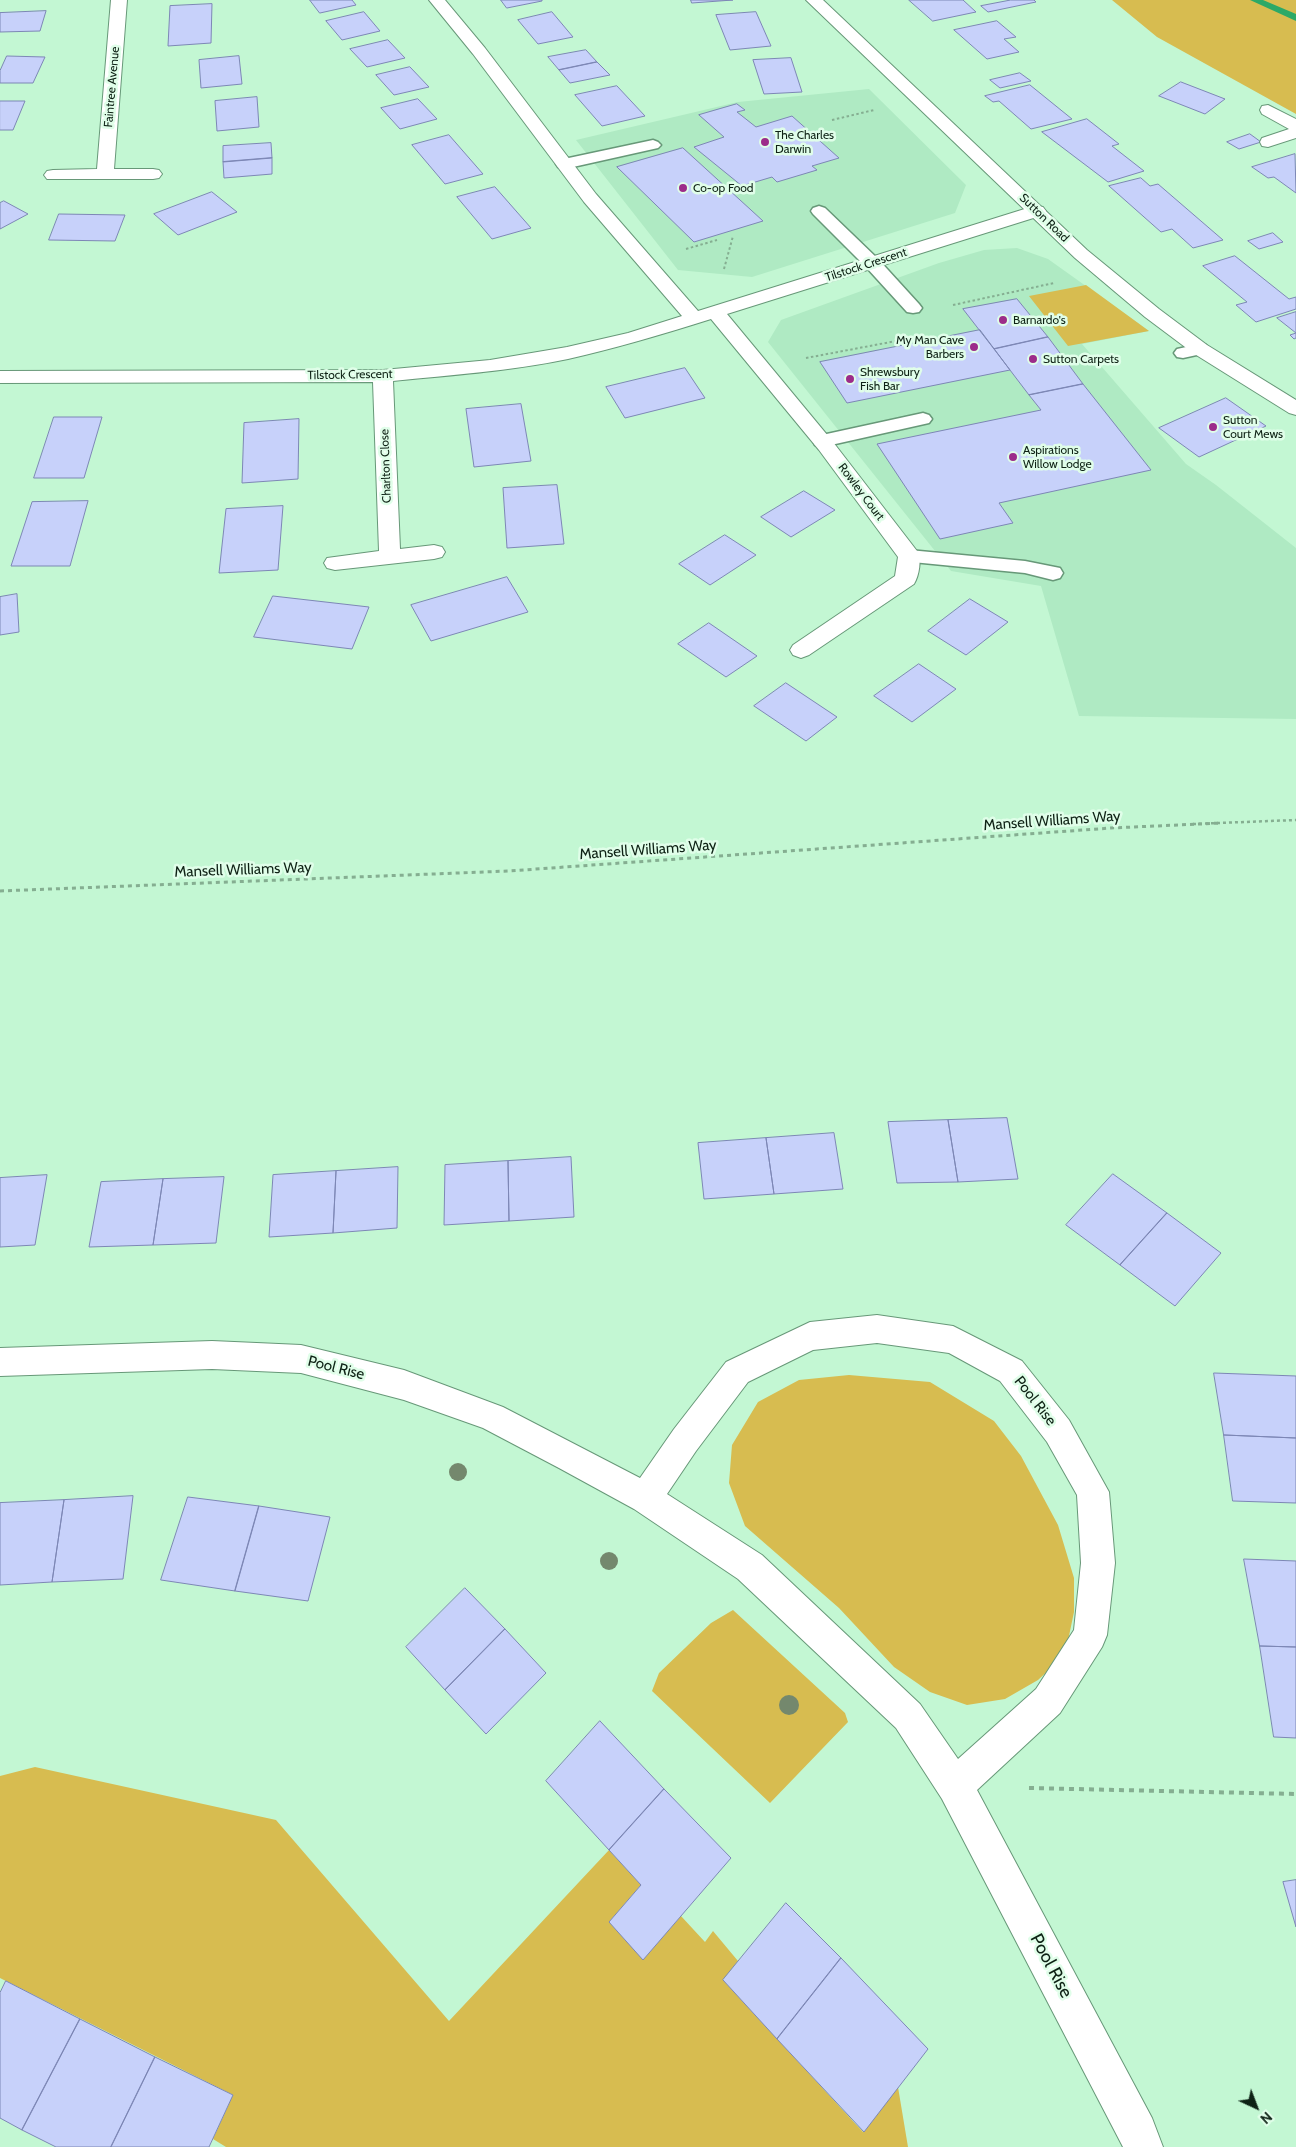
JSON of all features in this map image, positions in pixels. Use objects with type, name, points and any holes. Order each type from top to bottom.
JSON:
[{"type":"street","name":"Faintree Avenue","points":[[105,175],[119,0]]},
{"type":"street","points":[[437,0],[590,198],[695,319]]},
{"type":"street","name":"Sutton Road","points":[[814,0],[1081,254],[1152,313],[1200,349],[1296,409]]},
{"type":"street","points":[[1268,110],[1296,126]]},
{"type":"street","points":[[1268,142],[1296,132]]},
{"type":"street","points":[[53,175],[153,174]]},
{"type":"street","name":"Tilstock Crescent","points":[[0,377],[383,376],[490,366],[566,353],[634,337],[1037,211]]},
{"type":"street","name":"Rowley Court","points":[[716,312],[822,441],[909,556]]},
{"type":"street","name":"Charlton Close","points":[[383,376],[390,557]]},
{"type":"street","points":[[335,563],[434,552]]},
{"type":"street","points":[[801,650],[906,579],[909,556]]},
{"type":"street","name":"Pool Rise","points":[[646,1498],[685,1440],[737,1372],[810,1336],[877,1329],[953,1340],[1011,1370],[1058,1431],[1093,1492],[1098,1563],[1090,1635],[1048,1701],[955,1786]]},
{"type":"street","name":"Pool Rise","points":[[0,1362],[212,1355],[301,1359],[404,1385],[492,1417],[646,1498],[750,1567],[908,1716],[955,1786],[1138,2132],[1143,2147]]},
{"type":"lane","points":[[564,164],[653,144]]},
{"type":"lane","points":[[818,211],[872,262],[913,308]]},
{"type":"lane","points":[[1183,354],[1200,349]]},
{"type":"lane","points":[[822,441],[923,419]]},
{"type":"lane","points":[[909,556],[967,560],[1025,567],[1053,573]]},
{"type":"path","points":[[832,120],[876,109]]},
{"type":"path","name":"Mansell Williams Way","points":[[0,891],[509,871],[1101,829],[1296,820]]},
{"type":"path","points":[[955,1786],[1296,1794]]},
{"type":"shaded area","points":[[1112,0],[1296,0],[1296,114],[1157,37]]},
{"type":"shaded area","points":[[869,89],[966,185],[955,213],[752,277],[678,270],[576,140],[738,102]]},
{"type":"shaded area","points":[[1017,248],[1048,259],[1149,331],[1082,344],[1186,464],[1216,485],[1296,548],[1296,719],[1079,716],[1041,586],[951,571],[768,342],[781,320],[939,263],[984,250]]},
{"type":"shaded area","points":[[1086,285],[1149,331],[1068,346],[1029,296]]},
{"type":"shaded area","points":[[849,1375],[930,1382],[994,1421],[1021,1456],[1058,1525],[1074,1578],[1074,1612],[1065,1655],[1038,1680],[1005,1699],[967,1705],[930,1692],[894,1667],[839,1608],[745,1526],[729,1483],[732,1445],[758,1402],[799,1380]]},
{"type":"shaded area","points":[[733,1610],[845,1713],[848,1722],[770,1803],[652,1691],[659,1673],[711,1623]]},
{"type":"shaded area","points":[[35,1767],[276,1820],[449,2021],[609,1850],[641,1885],[609,1922],[643,1959],[681,1916],[705,1942],[713,1931],[738,1961],[723,1980],[863,2132],[898,2087],[908,2147],[226,2147],[213,2139],[233,2095],[0,1978],[0,1776]]},
{"type":"building","points":[[310,0],[352,0],[356,5],[320,13]]},
{"type":"building","points":[[501,0],[542,0],[542,1],[507,8]]},
{"type":"building","points":[[691,0],[733,0],[692,3]]},
{"type":"building","points":[[909,0],[963,0],[976,12],[933,21]]},
{"type":"building","points":[[1011,0],[1034,0],[1036,2],[988,12],[981,6]]},
{"type":"building","points":[[212,4],[211,43],[168,46],[170,6]]},
{"type":"building","points":[[46,11],[40,31],[0,32],[0,13]]},
{"type":"building","points":[[364,12],[380,31],[342,40],[326,21]]},
{"type":"building","points":[[552,12],[573,37],[538,44],[518,20]]},
{"type":"building","points":[[756,12],[771,46],[730,50],[716,15]]},
{"type":"building","points":[[997,21],[1016,37],[1004,39],[1019,52],[987,59],[954,30]]},
{"type":"building","points":[[388,40],[405,58],[367,67],[350,49]]},
{"type":"building","points":[[586,50],[597,62],[559,70],[548,57]]},
{"type":"building","points":[[7,56],[45,57],[33,83],[0,83],[0,71]]},
{"type":"building","points":[[239,56],[242,84],[201,88],[199,60]]},
{"type":"building","points":[[791,58],[802,92],[764,94],[753,60]]},
{"type":"building","points":[[597,62],[610,75],[570,83],[559,70]]},
{"type":"building","points":[[410,67],[429,87],[394,95],[376,75]]},
{"type":"building","points":[[1020,73],[1031,81],[1000,88],[990,80]]},
{"type":"building","points":[[1181,82],[1225,99],[1205,114],[1159,96]]},
{"type":"building","points":[[1030,85],[1072,119],[1031,129],[999,101],[993,102],[985,96]]},
{"type":"building","points":[[617,86],[645,116],[602,126],[575,95]]},
{"type":"building","points":[[257,97],[259,127],[217,131],[215,101]]},
{"type":"building","points":[[418,99],[437,119],[400,129],[381,108]]},
{"type":"building","points":[[0,101],[25,101],[13,130],[0,130]]},
{"type":"building","name":"The Charles Darwin","points":[[737,104],[745,110],[737,112],[756,127],[792,116],[839,158],[812,166],[817,170],[777,182],[772,177],[742,186],[694,147],[724,137],[699,115]]},
{"type":"building","points":[[1087,119],[1119,144],[1112,146],[1144,171],[1108,182],[1042,132]]},
{"type":"building","points":[[1250,134],[1261,142],[1239,149],[1227,142]]},
{"type":"building","points":[[449,135],[483,174],[445,184],[412,145]]},
{"type":"building","points":[[271,143],[272,158],[223,162],[223,146]]},
{"type":"building","name":"Co-op Food","points":[[683,148],[763,221],[694,242],[617,167]]},
{"type":"building","points":[[1295,154],[1296,193],[1274,177],[1268,178],[1252,167]]},
{"type":"building","points":[[272,158],[272,174],[224,178],[223,162]]},
{"type":"building","points":[[1141,178],[1150,186],[1158,184],[1223,240],[1193,248],[1172,229],[1161,232],[1109,186]]},
{"type":"building","points":[[495,187],[531,228],[492,239],[457,197]]},
{"type":"building","points":[[212,192],[237,212],[178,235],[154,214]]},
{"type":"building","points":[[4,201],[28,214],[0,229],[0,203]]},
{"type":"building","points":[[59,214],[125,215],[115,241],[49,240]]},
{"type":"building","points":[[1273,233],[1283,242],[1259,249],[1248,241]]},
{"type":"building","points":[[1235,256],[1289,299],[1296,297],[1296,309],[1256,322],[1236,305],[1247,302],[1203,266]]},
{"type":"building","name":"Barnardo's","points":[[1017,299],[1048,337],[994,349],[963,309]]},
{"type":"building","points":[[1296,312],[1296,333],[1277,318]]},
{"type":"building","points":[[980,330],[1010,370],[847,403],[820,362]]},
{"type":"building","points":[[1296,333],[1296,338],[1294,339],[1290,335]]},
{"type":"building","name":"Sutton Carpets","points":[[1048,337],[1083,384],[1029,395],[994,349]]},
{"type":"building","points":[[685,368],[705,398],[625,418],[606,387]]},
{"type":"building","name":"Aspirations Willow Lodge","points":[[1083,384],[1151,470],[999,503],[1013,523],[940,539],[877,444],[1041,410],[1029,395]]},
{"type":"building","name":"Sutton Court Mews","points":[[1226,398],[1266,426],[1199,457],[1159,428]]},
{"type":"building","points":[[521,404],[531,461],[474,467],[466,409]]},
{"type":"building","points":[[54,417],[102,417],[84,478],[34,478]]},
{"type":"building","points":[[299,419],[298,479],[242,483],[244,423]]},
{"type":"building","points":[[557,485],[564,544],[507,548],[503,488]]},
{"type":"building","points":[[804,491],[835,510],[791,537],[761,517]]},
{"type":"building","points":[[88,501],[70,566],[11,566],[32,502]]},
{"type":"building","points":[[283,506],[278,570],[219,573],[226,509]]},
{"type":"building","points":[[725,535],[756,555],[710,585],[679,564]]},
{"type":"building","points":[[507,577],[528,612],[431,641],[411,605]]},
{"type":"building","points":[[17,594],[19,632],[0,635],[0,597]]},
{"type":"building","points":[[273,596],[369,607],[352,649],[254,637]]},
{"type":"building","points":[[970,599],[1008,622],[966,655],[928,631]]},
{"type":"building","points":[[709,623],[757,656],[726,677],[678,644]]},
{"type":"building","points":[[919,664],[956,689],[912,722],[874,696]]},
{"type":"building","points":[[786,683],[837,717],[806,741],[754,706]]},
{"type":"building","points":[[1007,1118],[1018,1179],[958,1182],[948,1120]]},
{"type":"building","points":[[948,1120],[958,1182],[897,1183],[888,1122]]},
{"type":"building","points":[[834,1133],[843,1189],[774,1194],[766,1138]]},
{"type":"building","points":[[766,1138],[774,1194],[704,1199],[698,1143]]},
{"type":"building","points":[[571,1157],[574,1217],[509,1221],[508,1161]]},
{"type":"building","points":[[508,1161],[509,1221],[444,1225],[445,1165]]},
{"type":"building","points":[[398,1167],[397,1228],[333,1233],[336,1171]]},
{"type":"building","points":[[336,1171],[333,1233],[269,1237],[273,1175]]},
{"type":"building","points":[[1113,1174],[1167,1213],[1120,1265],[1066,1225]]},
{"type":"building","points":[[47,1175],[35,1245],[0,1247],[0,1178]]},
{"type":"building","points":[[224,1177],[216,1243],[153,1245],[163,1179]]},
{"type":"building","points":[[163,1179],[153,1245],[89,1247],[101,1182]]},
{"type":"building","points":[[1167,1213],[1221,1253],[1175,1306],[1120,1265]]},
{"type":"building","points":[[1214,1373],[1296,1376],[1296,1438],[1224,1435]]},
{"type":"building","points":[[1224,1435],[1296,1438],[1296,1503],[1233,1501]]},
{"type":"building","points":[[133,1496],[123,1579],[52,1582],[64,1500]]},
{"type":"building","points":[[188,1497],[259,1506],[235,1591],[161,1580]]},
{"type":"building","points":[[64,1500],[52,1582],[0,1585],[0,1503]]},
{"type":"building","points":[[259,1506],[330,1517],[308,1601],[235,1591]]},
{"type":"building","points":[[1244,1559],[1296,1561],[1296,1647],[1260,1646]]},
{"type":"building","points":[[465,1588],[505,1629],[445,1690],[406,1647]]},
{"type":"building","points":[[505,1629],[546,1673],[486,1734],[445,1690]]},
{"type":"building","points":[[1260,1646],[1296,1647],[1296,1738],[1274,1737]]},
{"type":"building","points":[[600,1721],[664,1789],[609,1850],[546,1781]]},
{"type":"building","points":[[664,1789],[731,1858],[643,1960],[609,1922],[641,1885],[609,1850]]},
{"type":"building","points":[[1296,1880],[1296,1927],[1283,1882]]},
{"type":"building","points":[[786,1903],[841,1958],[777,2039],[723,1980]]},
{"type":"building","points":[[841,1958],[928,2049],[864,2132],[777,2039]]},
{"type":"building","points":[[6,1981],[80,2019],[22,2130],[0,2118],[0,1993]]},
{"type":"building","points":[[80,2019],[155,2057],[111,2147],[56,2147],[22,2130]]},
{"type":"building","points":[[155,2057],[233,2095],[209,2147],[111,2147]]},
{"type":"waterway","points":[[1255,0],[1296,18]]},
{"type":"place","name":"The Charles Darwin","points":[[765,142]]},
{"type":"place","name":"Co-op Food","points":[[683,188]]},
{"type":"place","name":"Barnardo's","points":[[1003,320]]},
{"type":"place","name":"My Man Cave Barbers","points":[[974,347]]},
{"type":"place","name":"Sutton Carpets","points":[[1033,359]]},
{"type":"place","name":"Shrewsbury Fish Bar","points":[[850,379]]},
{"type":"place","name":"Sutton Court Mews","points":[[1213,427]]},
{"type":"place","name":"Aspirations Willow Lodge","points":[[1013,457]]}]
